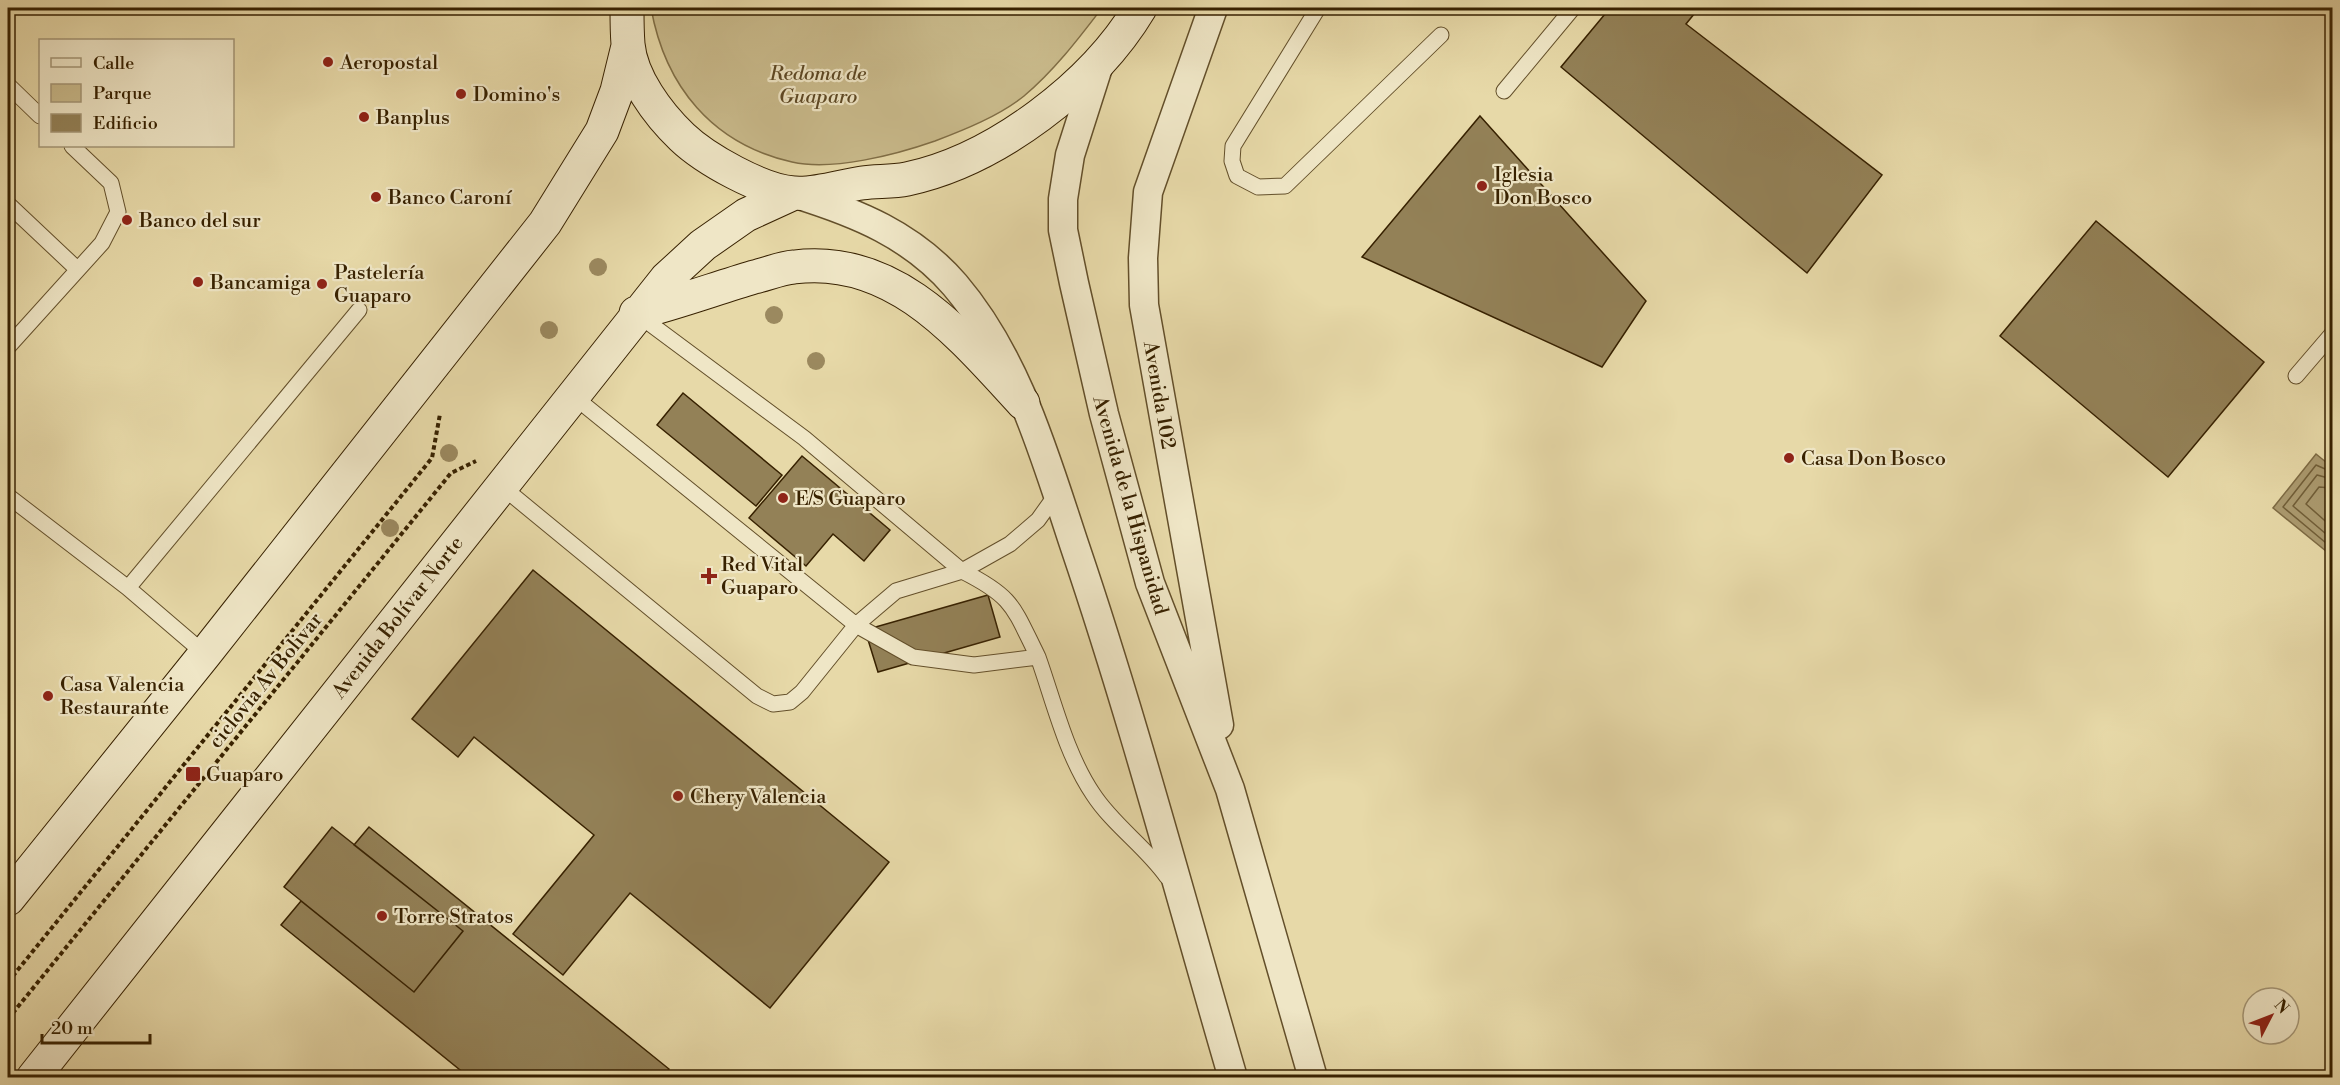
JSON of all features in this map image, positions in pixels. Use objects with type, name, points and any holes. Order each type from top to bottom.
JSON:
[{"type":"main road","points":[[8,899],[205,654],[545,223],[602,131],[617,91],[628,46],[627,8]]},
{"type":"main road","points":[[628,46],[641,83],[665,120],[696,150],[734,173],[794,193],[906,179],[946,167],[989,148],[1021,127],[1100,61],[1140,8]]},
{"type":"main road","name":"Avenida Bolívar Norte","points":[[33,1077],[636,313],[666,279],[703,245],[746,215],[794,193]]},
{"type":"main road","points":[[636,313],[792,267],[833,264],[881,280],[915,297],[956,331],[1023,403]]},
{"type":"street","name":"Avenida 102","points":[[1213,8],[1148,192],[1143,258],[1144,293],[1230,789]]},
{"type":"street","name":"Avenida de la Hispanidad","points":[[1100,61],[1070,155],[1064,199],[1063,230],[1104,414],[1150,583],[1230,789],[1313,1077]]},
{"type":"street","points":[[794,193],[852,211],[913,245],[954,283],[985,323],[1007,363],[1058,492],[1095,607],[1233,1077]]},
{"type":"lane","points":[[1318,8],[1233,146],[1232,161],[1238,176],[1258,187],[1285,186],[1441,35]]},
{"type":"lane","points":[[1504,92],[1573,8]]},
{"type":"lane","points":[[8,84],[39,115]]},
{"type":"lane","points":[[8,347],[76,269],[102,243],[118,212],[111,183],[73,147]]},
{"type":"lane","points":[[8,204],[76,269]]},
{"type":"lane","points":[[128,588],[358,310]]},
{"type":"lane","points":[[636,313],[804,438],[962,571],[991,586],[1011,603],[1038,657],[1078,767],[1094,796],[1155,859],[1179,892]]},
{"type":"lane","points":[[2296,376],[2332,334]]},
{"type":"lane","points":[[572,395],[856,625],[913,657],[974,665],[1038,657]]},
{"type":"lane","points":[[500,485],[757,696],[773,704],[790,702],[802,692],[856,625],[896,591],[962,571],[1010,544],[1038,520],[1058,492]]},
{"type":"lane","points":[[8,496],[128,588],[205,654]]},
{"type":"path","name":"ciclovia Av Bolivar","points":[[8,982],[432,458],[440,412]]},
{"type":"path","name":"ciclovia Av Bolivar","points":[[8,1019],[451,473],[481,458]]},
{"type":"green space","name":"Redoma de Guaparo","points":[[651,8],[1102,8],[1046,76],[1004,110],[935,141],[883,156],[845,163],[808,164],[792,162],[764,153],[738,141],[716,126],[697,108],[681,86],[668,62]]},
{"type":"water","points":[[2316,454],[2332,467],[2332,556],[2273,508]]},
{"type":"building","points":[[1610,8],[1699,8],[1686,24],[1882,175],[1807,273],[1561,67]]},
{"type":"building","name":"Iglesia Don Bosco","points":[[1480,116],[1646,301],[1602,367],[1362,257]]},
{"type":"building","points":[[2096,221],[2264,362],[2168,477],[2000,336]]},
{"type":"building","points":[[683,393],[782,475],[756,506],[657,425]]},
{"type":"building","points":[[802,456],[890,530],[864,561],[833,534],[806,566],[749,518]]},
{"type":"building","name":"Chery Valencia","points":[[533,570],[889,862],[770,1008],[630,893],[563,975],[513,934],[594,835],[474,737],[458,757],[412,719]]},
{"type":"building","points":[[988,595],[1000,637],[878,672],[865,630]]},
{"type":"building","name":"Torre Stratos","points":[[332,827],[463,931],[414,992],[284,887]]},
{"type":"building","points":[[369,827],[669,1069],[662,1078],[470,1078],[281,925],[301,901],[414,992],[463,931],[354,845]]},
{"type":"place","name":"Aeropostal","points":[[328,62]]},
{"type":"place","name":"Domino's","points":[[461,94]]},
{"type":"place","name":"Banplus","points":[[364,117]]},
{"type":"place","name":"Iglesia Don Bosco","points":[[1482,186]]},
{"type":"place","name":"Banco Caroní","points":[[376,197]]},
{"type":"place","name":"Banco del sur","points":[[127,220]]},
{"type":"place","name":"Bancamiga","points":[[198,282]]},
{"type":"place","name":"Pastelería Guaparo","points":[[322,284]]},
{"type":"place","name":"Casa Don Bosco","points":[[1789,458]]},
{"type":"place","name":"E/S Guaparo","points":[[783,498]]},
{"type":"place","name":"Red Vital Guaparo","points":[[709,576]]},
{"type":"place","name":"Casa Valencia Restaurante","points":[[48,696]]},
{"type":"place","name":"Guaparo","points":[[193,774]]},
{"type":"place","name":"Chery Valencia","points":[[678,796]]},
{"type":"place","name":"Torre Stratos","points":[[382,916]]}]
